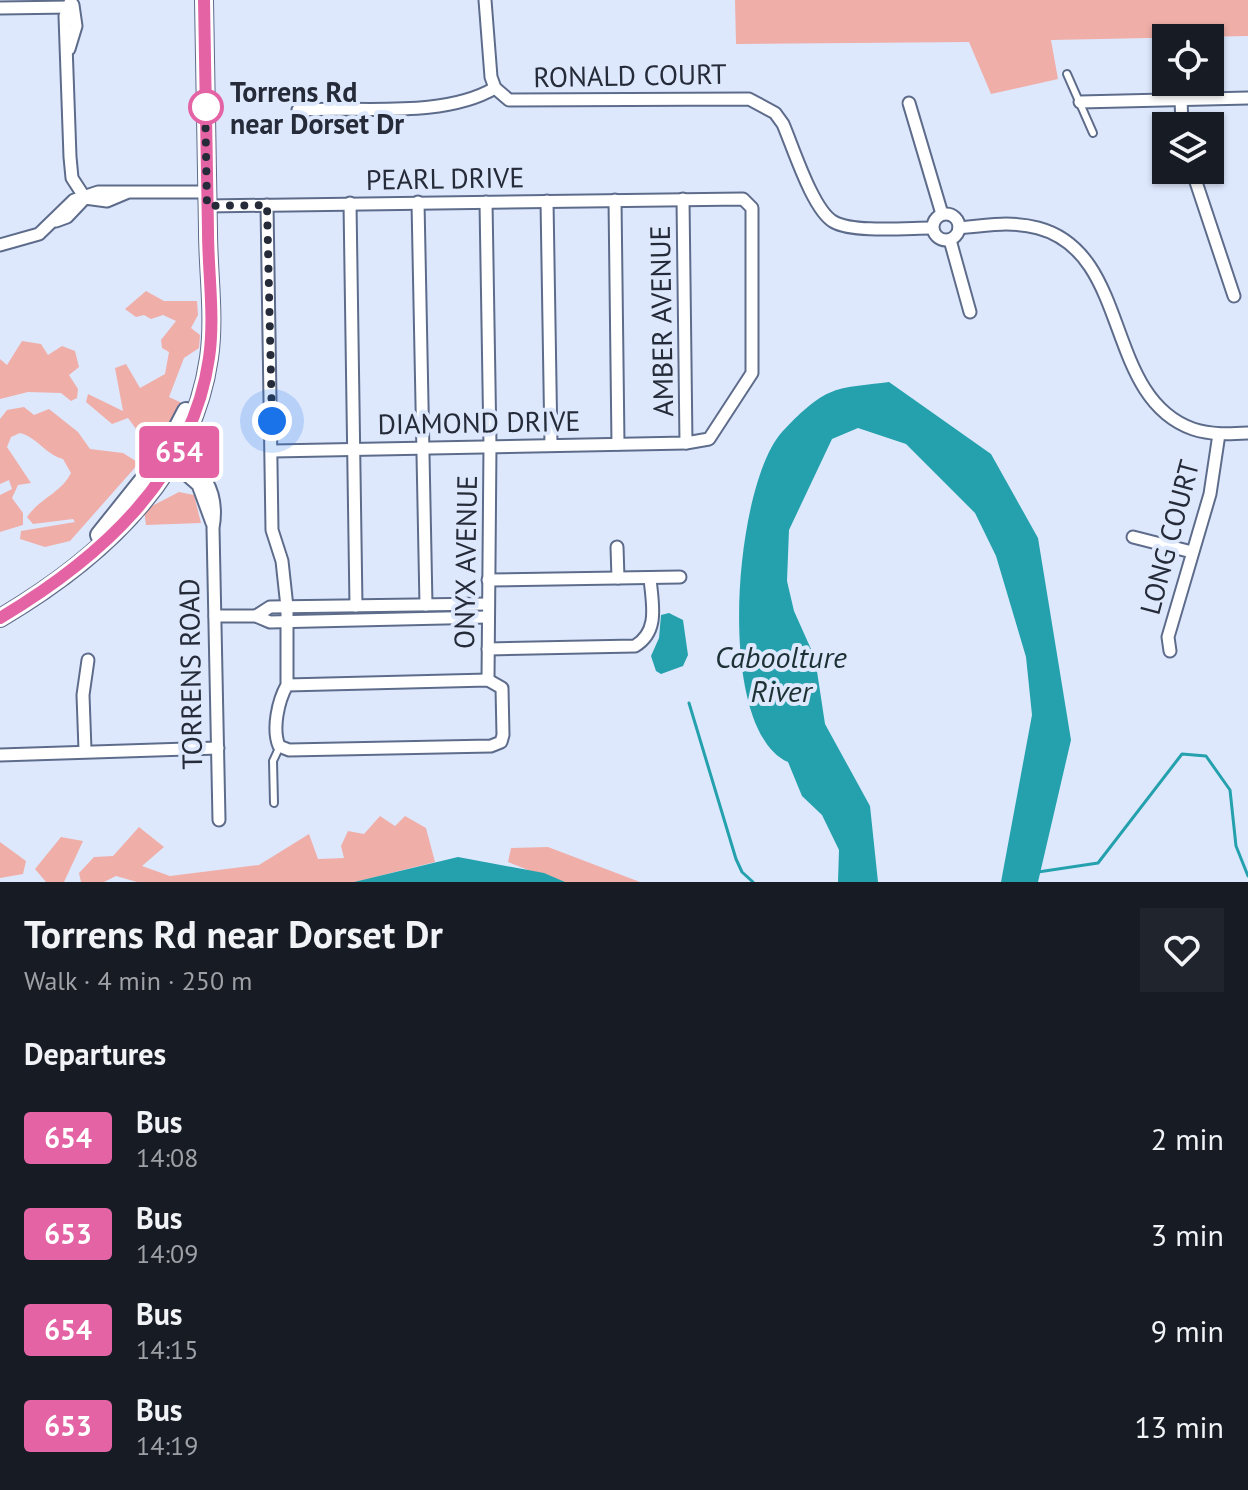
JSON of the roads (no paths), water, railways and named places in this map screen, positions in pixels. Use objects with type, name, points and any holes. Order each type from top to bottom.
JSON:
[{"type":"main road","points":[[0,618],[66,573],[171,454],[204,384],[211,338],[204,0]]},
{"type":"street","name":"RONALD COURT","points":[[485,0],[491,77],[495,88],[509,100],[749,99],[775,113],[783,124],[819,207],[830,220],[847,226],[932,228]]},
{"type":"street","points":[[0,8],[73,2]]},
{"type":"street","points":[[0,245],[39,234],[55,221],[67,217],[85,198],[85,189],[72,167],[69,50],[65,16],[73,2]]},
{"type":"street","points":[[298,110],[451,105],[477,99],[495,88]]},
{"type":"street","points":[[1080,102],[1248,98]]},
{"type":"street","points":[[1181,99],[1181,112]]},
{"type":"street","points":[[909,103],[942,214]]},
{"type":"street","points":[[1197,184],[1234,296]]},
{"type":"street","name":"PEARL DRIVE","points":[[85,198],[107,201],[126,193],[267,205],[743,199],[752,208],[752,373],[709,439],[686,443]]},
{"type":"street","name":"AMBER AVENUE","points":[[683,199],[686,443]]},
{"type":"street","points":[[615,200],[618,444]]},
{"type":"street","points":[[547,201],[551,445]]},
{"type":"street","points":[[418,202],[426,605]]},
{"type":"street","name":"ONYX AVENUE","points":[[486,202],[490,445],[488,680]]},
{"type":"street","points":[[350,203],[356,606]]},
{"type":"street","points":[[267,205],[272,530],[282,561],[287,607],[287,685],[281,696],[276,737],[280,746],[289,750],[491,746],[501,742],[503,735],[502,688],[488,680],[287,685]]},
{"type":"street","points":[[950,240],[939,240],[932,228],[935,219],[942,214],[954,217],[959,228]]},
{"type":"street","points":[[959,228],[1028,226],[1063,239],[1082,257],[1096,279],[1147,393],[1185,425],[1219,434],[1248,433]]},
{"type":"street","points":[[950,240],[959,228]]},
{"type":"street","points":[[950,240],[970,312]]},
{"type":"street","name":"LONG COURT","points":[[1170,651],[1168,637],[1210,494],[1219,434]]},
{"type":"street","name":"DIAMOND DRIVE","points":[[273,451],[686,443]]},
{"type":"street","name":"TORRENS ROAD","points":[[171,454],[207,479],[217,507],[213,528],[219,820]]},
{"type":"street","points":[[1133,537],[1192,552]]},
{"type":"street","points":[[617,547],[618,578]]},
{"type":"street","points":[[488,580],[680,577]]},
{"type":"street","points":[[488,649],[635,646],[647,638],[651,629],[650,578]]},
{"type":"street","points":[[256,616],[270,607],[426,605],[488,611]]},
{"type":"street","points":[[215,616],[256,616],[270,622],[287,622],[488,611]]},
{"type":"street","points":[[85,750],[83,695],[88,660]]},
{"type":"street","points":[[0,755],[218,748]]},
{"type":"lane","points":[[1067,74],[1093,133]]},
{"type":"lane","points":[[274,803],[273,761],[280,746]]},
{"type":"water","name":"Caboolture River","points":[[889,382],[991,454],[1038,538],[1071,740],[1038,882],[1001,882],[1032,715],[1026,657],[996,556],[975,513],[906,444],[858,428],[832,439],[789,530],[787,581],[794,611],[815,658],[825,724],[870,806],[878,882],[838,882],[839,850],[822,815],[802,796],[788,762],[765,741],[749,704],[741,657],[739,604],[743,551],[752,501],[765,460],[782,432],[823,396],[843,388]]},
{"type":"water","points":[[669,613],[683,620],[688,655],[683,666],[661,674],[656,671],[651,656],[659,638],[661,615]]},
{"type":"water","points":[[458,857],[544,873],[565,882],[354,882]]},
{"type":"waterway","points":[[689,703],[736,859],[742,872],[753,882]]},
{"type":"waterway","points":[[1038,872],[1098,863],[1182,754],[1206,756],[1230,790],[1236,846],[1248,876]]},
{"type":"place","name":"Torrens Rd near Dorset Dr","points":[[206,107]]}]
